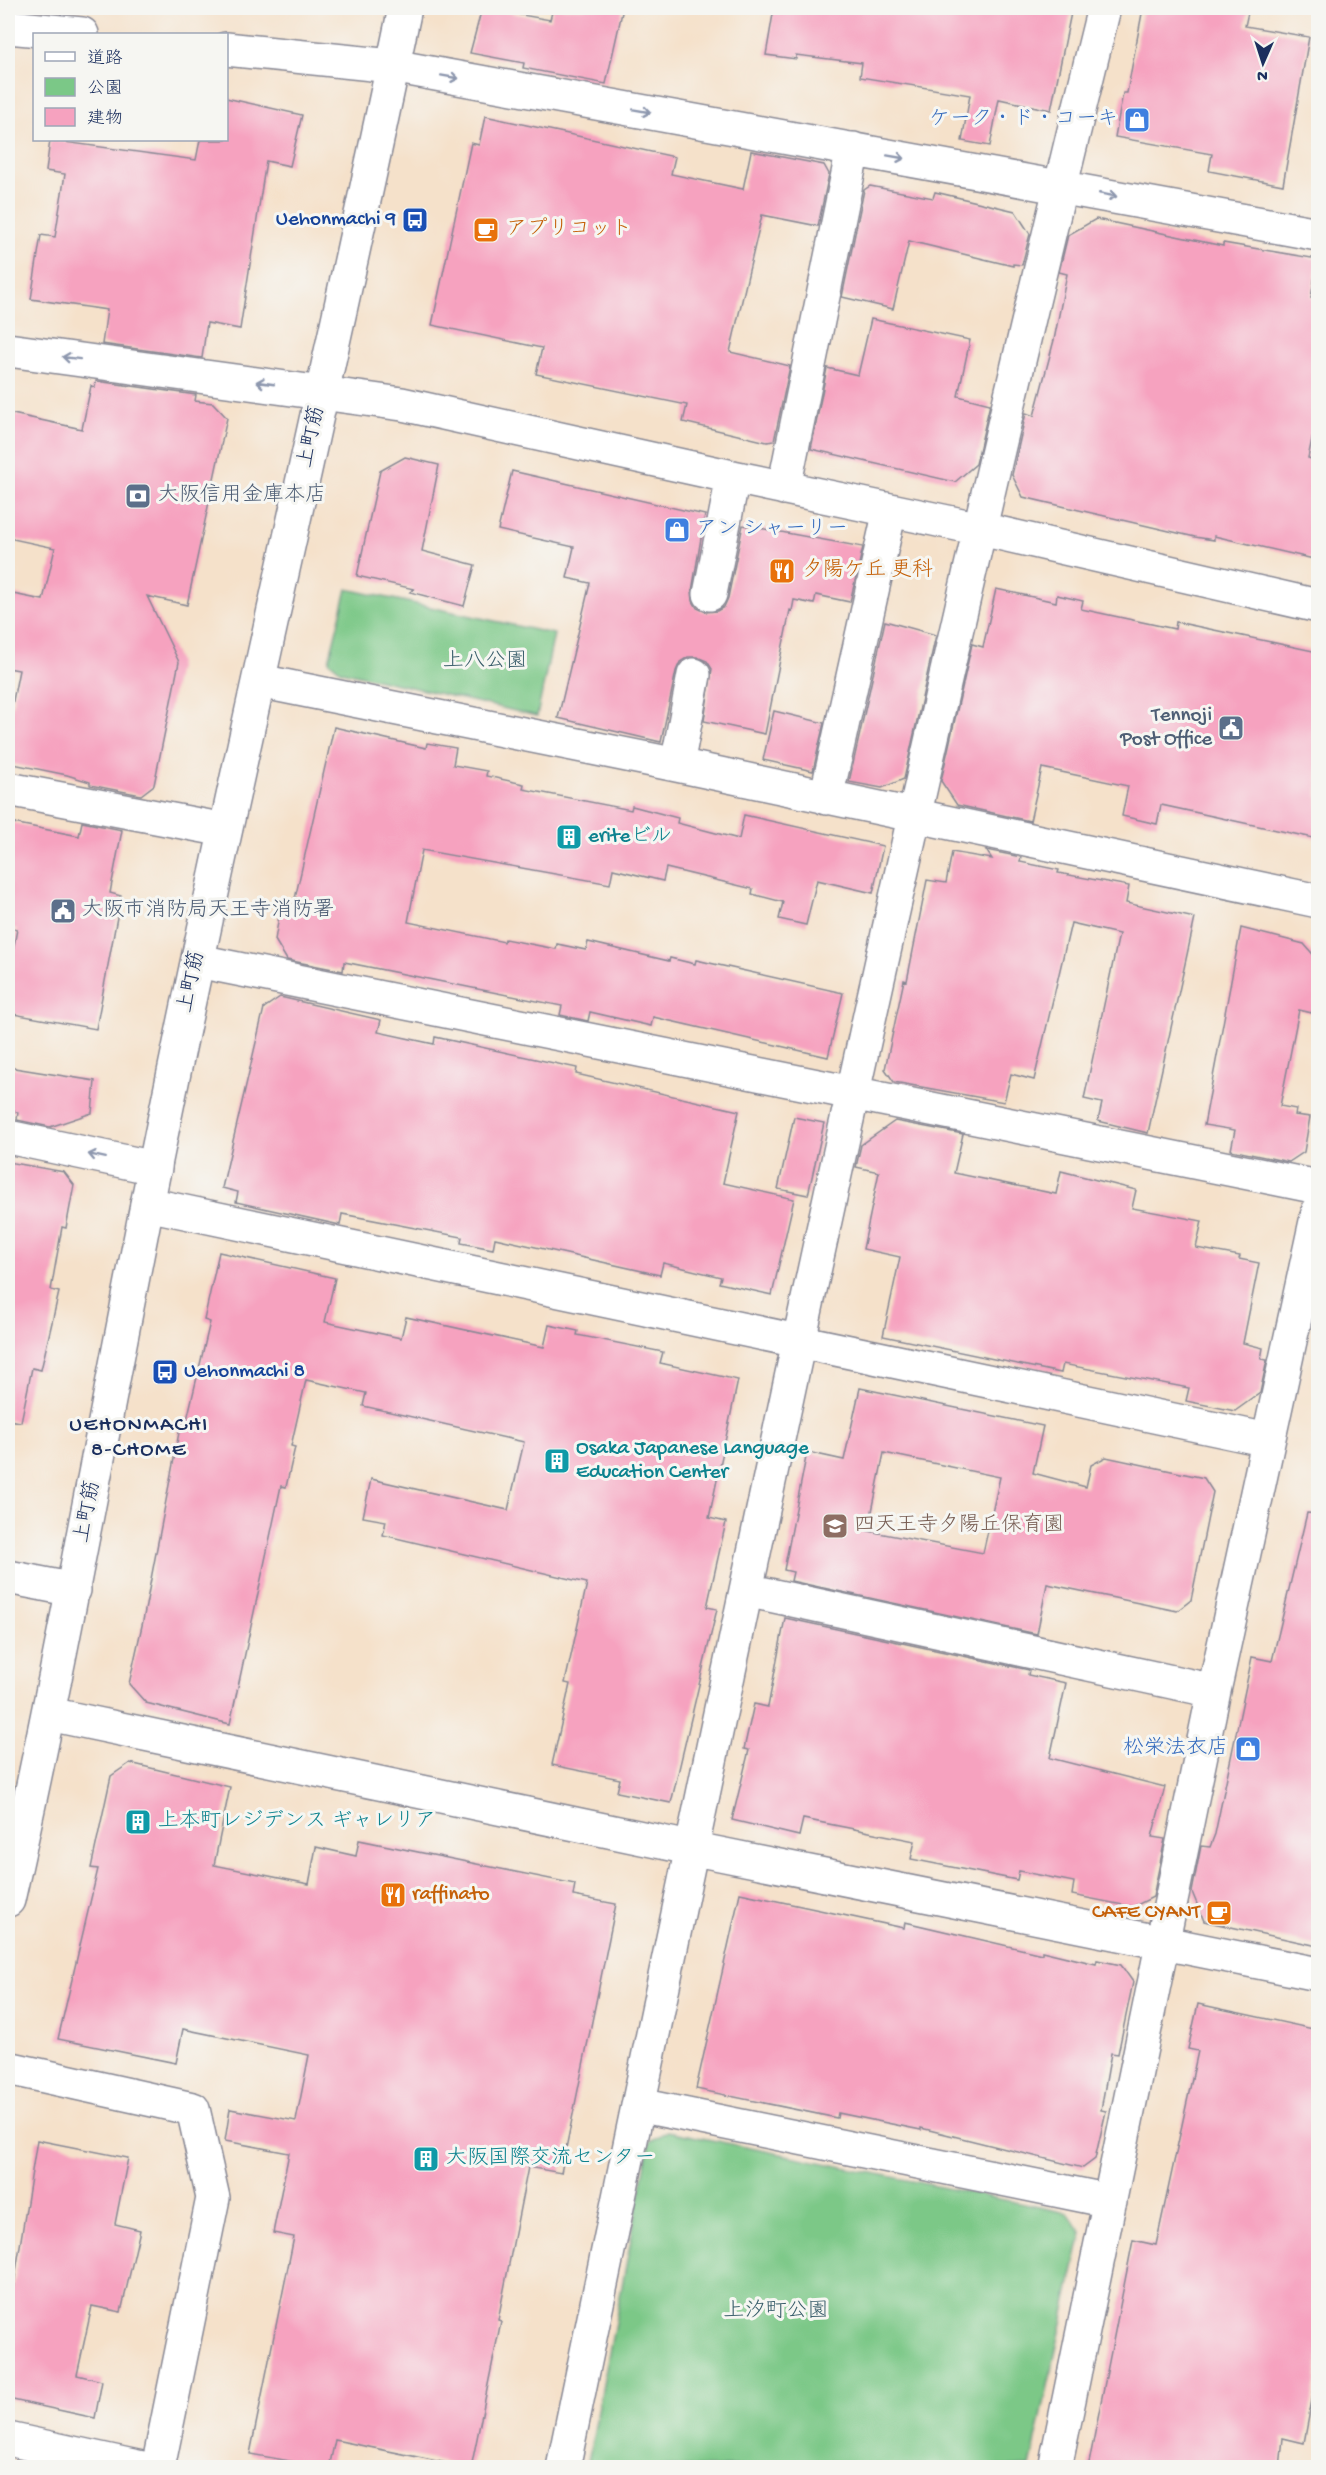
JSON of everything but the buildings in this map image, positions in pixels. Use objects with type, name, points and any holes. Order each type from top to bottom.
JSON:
[{"type":"street","name":"上町筋","points":[[8,1900],[49,1714],[147,1204],[225,830],[323,391],[405,8]]},
{"type":"street","points":[[563,2468],[690,1848],[851,1095],[1060,186],[1104,8]]},
{"type":"street","points":[[8,27],[71,33]]},
{"type":"street","points":[[228,49],[392,66],[1318,234]]},
{"type":"street","points":[[784,488],[853,149]]},
{"type":"street","points":[[8,350],[323,391],[402,404],[784,488],[981,528],[1318,606]]},
{"type":"street","points":[[710,594],[733,477]]},
{"type":"street","points":[[826,798],[890,510]]},
{"type":"street","points":[[677,765],[694,675]]},
{"type":"street","points":[[259,681],[677,765],[1318,901]]},
{"type":"street","points":[[8,789],[225,830]]},
{"type":"street","points":[[198,961],[851,1095],[1318,1187]]},
{"type":"street","points":[[8,1137],[155,1168]]},
{"type":"street","points":[[147,1204],[1268,1440]]},
{"type":"street","points":[[1055,2468],[1214,1691],[1318,1212]]},
{"type":"street","points":[[8,1578],[74,1590]]},
{"type":"street","points":[[746,1590],[1214,1691]]},
{"type":"street","points":[[49,1714],[690,1848],[1318,1974]]},
{"type":"street","points":[[8,2068],[193,2109],[213,2198],[158,2468]]},
{"type":"street","points":[[638,2105],[1110,2201]]},
{"type":"street","points":[[8,2439],[142,2468]]},
{"type":"green space","name":"上八公園","points":[[347,589],[554,634],[537,716],[341,671],[329,661]]},
{"type":"green space","name":"上汐町公園","points":[[668,2131],[1068,2213],[1082,2233],[1030,2467],[587,2467],[650,2141]]},
{"type":"place","name":"ケーク・ド・コーキ","points":[[1137,120]]},
{"type":"place","name":"Uehonmachi 9","points":[[415,220]]},
{"type":"place","name":"アプリコット","points":[[486,230]]},
{"type":"place","name":"大阪信用金庫本店","points":[[138,496]]},
{"type":"place","name":"アン シャーリー","points":[[677,530]]},
{"type":"place","name":"夕陽ケ丘 更科","points":[[782,571]]},
{"type":"place","name":"Tennoji Post Office","points":[[1231,728]]},
{"type":"place","name":"eriteビル","points":[[569,837]]},
{"type":"place","name":"大阪市消防局天王寺消防署","points":[[63,911]]},
{"type":"place","name":"Uehonmachi 8","points":[[165,1372]]},
{"type":"place","name":"Osaka Japanese Language Education Center","points":[[557,1461]]},
{"type":"place","name":"四天王寺夕陽丘保育園","points":[[835,1526]]},
{"type":"place","name":"松栄法衣店","points":[[1248,1749]]},
{"type":"place","name":"上本町レジデンス ギャレリア","points":[[138,1822]]},
{"type":"place","name":"raffinato","points":[[393,1895]]},
{"type":"place","name":"CAFE CYANT","points":[[1219,1913]]},
{"type":"place","name":"大阪国際交流センター","points":[[426,2159]]},
{"type":"district","name":"UEHONMACHI 8-CHOME","points":[[139,1438]]}]
